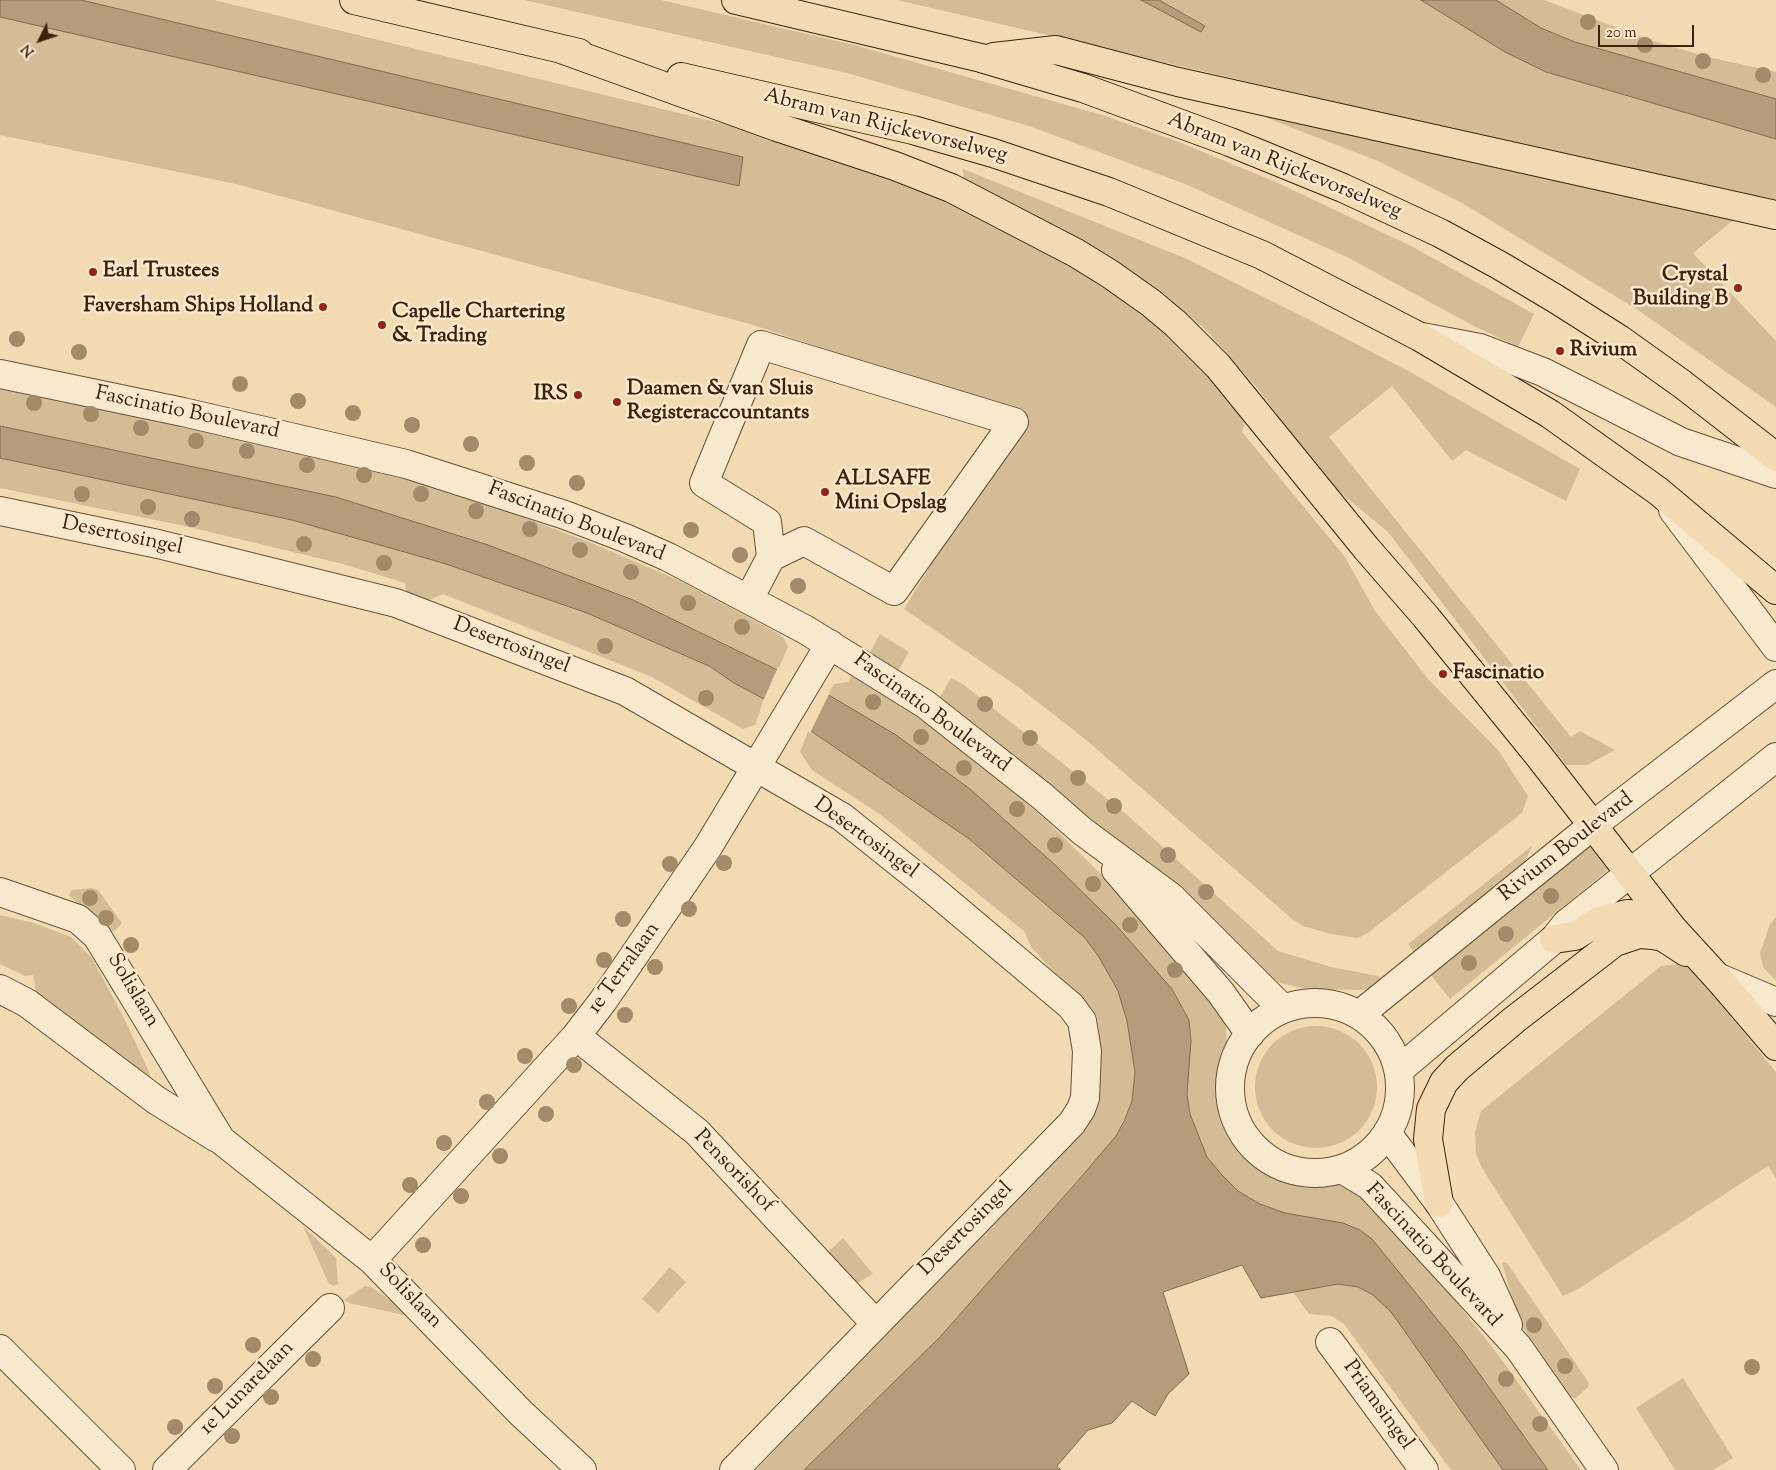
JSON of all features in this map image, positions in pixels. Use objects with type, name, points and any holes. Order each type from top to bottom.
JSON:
[{"type":"highway","name":"Abram van Rijckevorselweg","points":[[354,0],[913,130],[993,153],[1109,192],[1262,255],[1420,337],[1550,414],[1658,491],[1776,590]]},
{"type":"highway","name":"Abram van Rijckevorselweg","points":[[736,0],[981,58],[1083,88],[1230,142],[1343,188],[1440,234],[1499,265],[1619,339],[1682,384],[1776,457]]},
{"type":"highway","points":[[561,49],[895,166],[951,188],[1076,253],[1151,303],[1196,344],[1222,372],[1366,548],[1426,617],[1673,929],[1717,976],[1776,1046]]},
{"type":"highway","points":[[981,58],[1056,50],[1178,82],[1776,215]]},
{"type":"highway","points":[[1554,939],[1575,936],[1599,922],[1627,914],[1654,918],[1673,929]]},
{"type":"highway","points":[[1439,1203],[1428,1139],[1431,1109],[1444,1082],[1457,1068],[1514,1020],[1615,942],[1639,934],[1663,937],[1677,945],[1717,976]]},
{"type":"street","name":"Abram van Rijckevorselweg","points":[[1420,337],[1480,348],[1543,372],[1681,442],[1776,474]]},
{"type":"street","points":[[749,600],[771,557],[767,522],[704,483],[761,345],[1014,422],[894,591],[804,541],[771,557]]},
{"type":"street","name":"Fascinatio Boulevard","points":[[0,374],[318,442],[422,469],[513,497],[625,538],[749,600],[830,644],[924,704],[1042,796],[1082,831],[1171,898],[1283,1009]]},
{"type":"street","points":[[1658,491],[1776,647]]},
{"type":"street","name":"Desertosingel","points":[[0,511],[158,544],[396,603],[625,691],[754,768],[842,817],[1062,997],[1082,1021],[1086,1034],[1087,1083],[1081,1109],[1072,1123],[875,1323],[734,1470]]},
{"type":"street","name":"1e Terralaan","points":[[372,1260],[576,1036],[658,924],[708,847],[830,644]]},
{"type":"street","name":"Rivium Boulevard","points":[[1359,1015],[1592,826],[1776,684]]},
{"type":"street","points":[[1399,1070],[1554,939],[1566,924],[1776,757]]},
{"type":"street","name":"Fascinatio Boulevard","points":[[1082,831],[1196,962],[1250,1034]]},
{"type":"street","name":"Solislaan","points":[[0,892],[78,919],[97,936],[221,1140]]},
{"type":"street","points":[[1717,976],[1776,1002]]},
{"type":"street","name":"Solislaan","points":[[0,989],[27,1003],[156,1100],[221,1140],[372,1260],[521,1413],[582,1470]]},
{"type":"street","points":[[1322,1003],[1341,1007],[1359,1015],[1377,1030],[1390,1049],[1399,1070],[1400,1092],[1396,1114],[1387,1134],[1360,1161],[1342,1169],[1302,1172],[1283,1166],[1266,1157],[1252,1144],[1240,1127],[1233,1108],[1231,1089],[1233,1069],[1239,1050],[1250,1034],[1265,1019],[1283,1009],[1302,1004],[1322,1003]]},
{"type":"street","name":"Pensorishof","points":[[576,1036],[697,1132],[875,1323]]},
{"type":"street","name":"Fascinatio Boulevard","points":[[1387,1134],[1439,1203],[1486,1276],[1518,1347]]},
{"type":"street","name":"Fascinatio Boulevard","points":[[1342,1169],[1370,1186],[1518,1347],[1604,1470]]},
{"type":"street","name":"1e Lunarelaan","points":[[167,1470],[330,1308]]},
{"type":"street","name":"Priamsingel","points":[[1330,1342],[1424,1470]]},
{"type":"street","points":[[0,1349],[121,1470]]},
{"type":"shaded area","points":[[0,0],[81,0],[743,157],[739,186],[0,17]]},
{"type":"shaded area","points":[[81,0],[214,0],[728,125],[861,164],[925,188],[1071,260],[1173,332],[1246,417],[1242,432],[1345,557],[1375,611],[1429,680],[1498,750],[1528,796],[1522,813],[1369,932],[1358,938],[1331,934],[1303,926],[1291,918],[1085,739],[1017,686],[904,609],[1021,417],[931,384],[753,325],[236,184],[0,135],[0,17],[738,186],[743,157]]},
{"type":"shaded area","points":[[524,0],[661,0],[854,45],[1102,115],[1179,142],[1278,183],[1411,246],[1534,314],[1518,347],[1472,325],[1347,257],[1185,184],[1029,126],[847,73]]},
{"type":"shaded area","points":[[897,0],[1141,0],[1201,32],[1204,25],[1159,0],[1421,0],[1505,52],[1546,72],[1776,139],[1776,207],[1479,140],[1344,104]]},
{"type":"shaded area","points":[[1141,0],[1159,0],[1205,26],[1201,32]]},
{"type":"shaded area","points":[[1421,0],[1496,0],[1541,28],[1575,42],[1776,99],[1776,139],[1546,72],[1505,52]]},
{"type":"shaded area","points":[[1496,0],[1544,0],[1650,40],[1708,57],[1776,72],[1776,99],[1575,42],[1541,28]]},
{"type":"shaded area","points":[[1262,109],[1736,218],[1693,253],[1776,341],[1776,407],[1638,310],[1462,203],[1378,161],[1267,118]]},
{"type":"shaded area","points":[[963,169],[1187,259],[1412,373],[1580,469],[1566,501],[1466,450],[1452,461],[1392,386],[1329,437],[1571,737],[1580,731],[1615,750],[1587,765],[1566,765],[1388,532],[1325,480],[1258,389],[1206,330],[1162,292],[1109,257],[1059,228],[964,182]]},
{"type":"shaded area","points":[[0,387],[287,448],[399,477],[504,510],[594,544],[680,581],[772,630],[784,638],[788,647],[778,670],[633,600],[336,497],[0,426]]},
{"type":"shaded area","points":[[0,426],[336,497],[488,545],[633,600],[827,694],[896,735],[970,789],[1053,863],[1115,924],[1172,989],[1189,1020],[1191,1041],[1187,1094],[1190,1114],[1207,1157],[1222,1175],[1238,1191],[1260,1204],[1285,1213],[1343,1223],[1360,1230],[1372,1239],[1463,1351],[1548,1470],[1503,1470],[1391,1312],[1373,1295],[1358,1287],[1338,1284],[1261,1298],[1242,1265],[1163,1292],[1189,1374],[1168,1394],[1155,1416],[1132,1401],[1112,1423],[1088,1430],[1057,1466],[1061,1470],[804,1470],[940,1337],[1116,1136],[1124,1121],[1132,1101],[1135,1072],[1127,1021],[1118,991],[1099,957],[1085,938],[968,838],[764,699],[734,683],[709,666],[587,613],[443,563],[292,520],[0,458]]},
{"type":"shaded area","points":[[0,458],[292,520],[443,563],[587,613],[709,666],[734,683],[764,699],[755,725],[743,729],[652,677],[443,594],[427,601],[406,592],[405,583],[343,564],[189,527],[0,488]]},
{"type":"shaded area","points":[[880,634],[909,652],[898,671],[869,654]]},
{"type":"shaded area","points":[[852,675],[919,718],[1009,787],[1048,822],[1124,897],[1221,1014],[1226,1027],[1227,1045],[1222,1073],[1222,1100],[1224,1111],[1239,1142],[1260,1165],[1275,1174],[1306,1182],[1337,1184],[1355,1189],[1388,1216],[1496,1352],[1581,1470],[1548,1470],[1463,1351],[1372,1239],[1360,1230],[1343,1223],[1285,1213],[1260,1204],[1238,1191],[1222,1175],[1207,1157],[1190,1114],[1187,1094],[1189,1020],[1172,989],[1115,924],[1053,863],[970,789],[828,694],[834,684],[848,682]]},
{"type":"shaded area","points":[[951,678],[964,685],[1125,813],[1278,951],[1331,967],[1378,976],[1383,981],[1372,988],[1360,990],[1307,989],[1280,983],[1270,976],[1082,811],[940,697]]},
{"type":"shaded area","points":[[809,729],[968,838],[1085,938],[1099,957],[1118,991],[1127,1021],[1135,1072],[1132,1101],[1116,1136],[940,1337],[804,1470],[756,1470],[1080,1129],[1097,1102],[1099,1029],[1097,1018],[1031,947],[1025,932],[881,815],[812,770],[800,752]]},
{"type":"shaded area","points":[[1587,843],[1608,870],[1450,999],[1427,970]]},
{"type":"shaded area","points":[[1532,846],[1522,869],[1417,956],[1408,944]]},
{"type":"shaded area","points":[[92,888],[98,890],[122,923],[116,930],[108,933],[69,895],[72,890]]},
{"type":"shaded area","points":[[0,915],[34,923],[71,937],[92,958],[125,1020],[150,1074],[149,1080],[43,1000],[36,992],[33,975],[25,976],[0,964]]},
{"type":"shaded area","points":[[1776,917],[1776,981],[1763,967],[1760,953],[1770,924]]},
{"type":"shaded area","points":[[1681,964],[1694,972],[1776,1072],[1776,1178],[1768,1166],[1578,1289],[1563,1296],[1482,1168],[1476,1154],[1475,1133],[1481,1111],[1661,966]]},
{"type":"shaded area","points":[[1316,1026],[1328,1027],[1339,1031],[1350,1036],[1359,1044],[1367,1053],[1372,1064],[1376,1075],[1376,1099],[1372,1110],[1367,1121],[1359,1130],[1350,1138],[1339,1143],[1328,1147],[1316,1148],[1304,1147],[1293,1143],[1282,1138],[1273,1130],[1265,1121],[1260,1110],[1256,1099],[1255,1087],[1256,1075],[1260,1064],[1265,1053],[1273,1044],[1282,1036],[1293,1031],[1304,1027]]},
{"type":"shaded area","points":[[303,1226],[336,1258],[338,1284],[334,1286],[329,1284]]},
{"type":"shaded area","points":[[843,1238],[873,1274],[845,1290],[819,1260]]},
{"type":"shaded area","points":[[1502,1262],[1507,1263],[1589,1383],[1588,1387],[1576,1398],[1570,1397],[1518,1320]]},
{"type":"shaded area","points":[[670,1267],[686,1282],[658,1313],[642,1299]]},
{"type":"shaded area","points":[[1338,1284],[1358,1287],[1373,1295],[1391,1311],[1503,1470],[1451,1470],[1344,1324],[1331,1316],[1309,1314],[1293,1292]]},
{"type":"shaded area","points":[[365,1286],[371,1287],[410,1313],[413,1317],[349,1303],[344,1300]]},
{"type":"shaded area","points":[[1683,1378],[1733,1458],[1713,1470],[1675,1470],[1636,1408]]},
{"type":"pier","points":[[778,667],[830,692],[810,733],[763,701]]},
{"type":"place","name":"Earl Trustees","points":[[93,272]]},
{"type":"place","name":"Crystal Building B","points":[[1738,288]]},
{"type":"place","name":"Faversham Ships Holland","points":[[323,307]]},
{"type":"place","name":"Capelle Chartering & Trading","points":[[382,325]]},
{"type":"place","name":"Rivium","points":[[1560,351]]},
{"type":"place","name":"IRS","points":[[578,395]]},
{"type":"place","name":"Daamen & van Sluis Registeraccountants","points":[[617,402]]},
{"type":"place","name":"ALLSAFE Mini Opslag","points":[[825,492]]},
{"type":"place","name":"Fascinatio","points":[[1443,674]]}]
